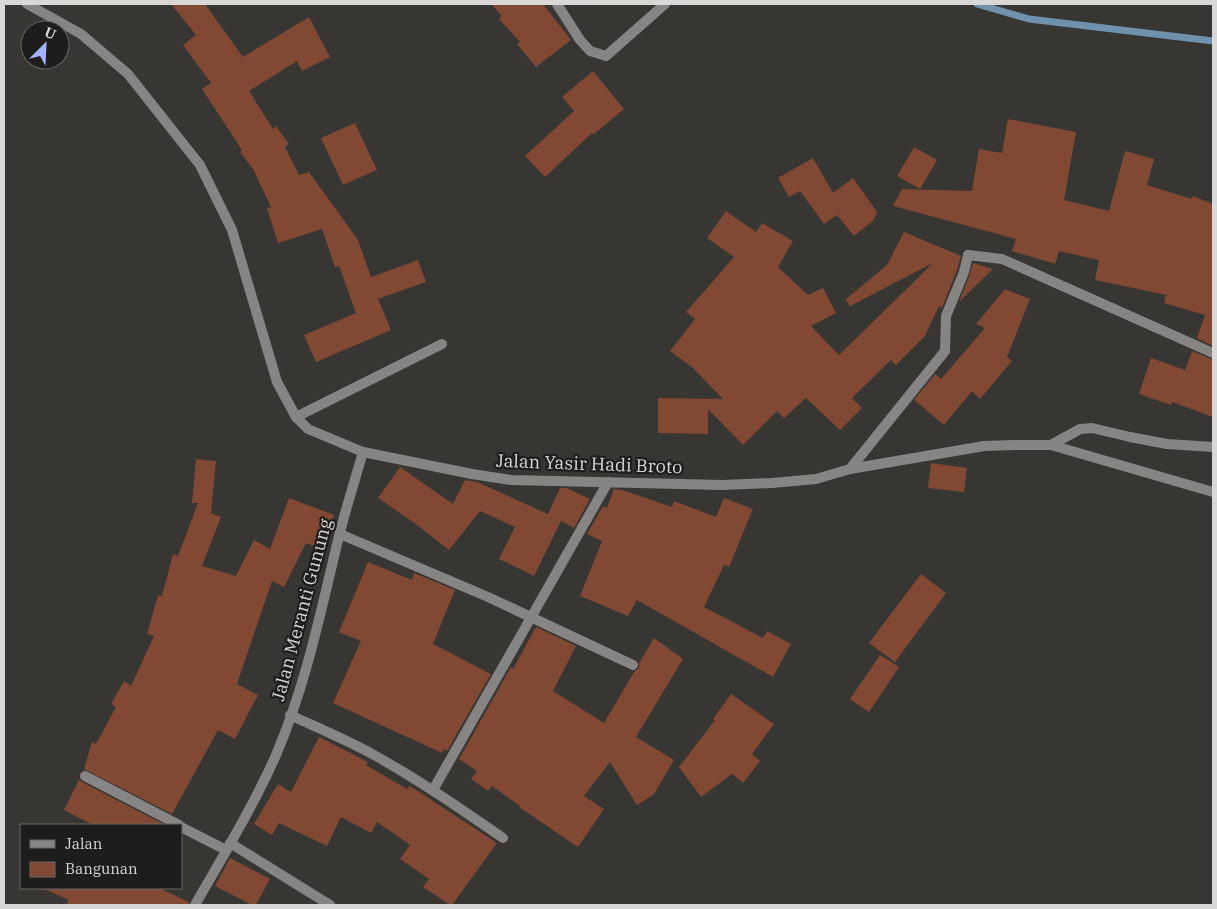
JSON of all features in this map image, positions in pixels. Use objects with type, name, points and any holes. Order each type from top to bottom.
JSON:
[{"type":"street","points":[[557,4],[580,40],[590,51],[606,56],[666,4]]},
{"type":"street","name":"Jalan Yasir Hadi Broto","points":[[32,5],[81,34],[128,74],[200,165],[232,230],[277,382],[296,417],[308,429],[363,452],[511,480],[722,485],[816,479],[850,469],[984,446],[1015,444],[1051,445],[1213,492]]},
{"type":"street","points":[[850,469],[946,351],[946,316],[964,272],[968,255],[1002,259],[1213,353]]},
{"type":"street","points":[[296,417],[442,344]]},
{"type":"street","points":[[1051,445],[1080,429],[1092,428],[1167,444],[1213,447]]},
{"type":"street","name":"Jalan Meranti Gunung","points":[[195,905],[256,796],[276,754],[316,635],[340,534],[363,452]]},
{"type":"street","points":[[433,790],[608,482]]},
{"type":"street","points":[[340,534],[488,597],[633,665]]},
{"type":"street","points":[[290,715],[372,755],[433,790],[503,838]]},
{"type":"street","points":[[85,776],[176,824]]},
{"type":"street","points":[[182,827],[228,847],[330,905]]},
{"type":"building","points":[[171,4],[205,4],[243,57],[309,17],[330,57],[302,71],[297,61],[249,91],[273,129],[276,126],[289,144],[285,147],[299,175],[309,172],[358,240],[371,277],[418,260],[426,282],[378,299],[391,330],[316,362],[304,335],[356,313],[339,266],[335,267],[322,229],[278,243],[267,208],[271,207],[253,169],[240,152],[242,150],[202,89],[211,83],[183,45],[196,35]]},
{"type":"building","points":[[491,4],[543,4],[571,40],[536,67],[517,44],[520,42],[499,19],[502,16]]},
{"type":"building","points":[[593,71],[624,109],[594,134],[592,133],[545,177],[525,156],[574,111],[562,97]]},
{"type":"building","points":[[1008,119],[1076,132],[1064,200],[1109,211],[1125,151],[1154,159],[1147,185],[1192,199],[1193,196],[1213,204],[1213,346],[1197,338],[1205,315],[1164,303],[1166,295],[1095,280],[1099,260],[1059,251],[1055,264],[1012,251],[1016,239],[893,206],[902,189],[972,191],[979,149],[1002,153]]},
{"type":"building","points":[[355,123],[377,170],[343,185],[321,138]]},
{"type":"building","points":[[914,147],[937,160],[920,189],[897,176]]},
{"type":"building","points":[[813,158],[833,193],[853,178],[877,212],[874,220],[854,236],[837,215],[824,224],[800,191],[789,197],[778,178]]},
{"type":"building","points":[[726,211],[756,232],[762,223],[793,241],[778,267],[808,295],[823,288],[836,313],[811,326],[839,355],[933,263],[850,306],[846,299],[887,265],[904,232],[961,256],[942,308],[939,306],[925,336],[896,365],[891,360],[852,398],[862,408],[840,430],[806,398],[784,418],[777,411],[743,445],[708,409],[708,434],[658,433],[658,398],[723,399],[693,368],[670,351],[695,319],[686,312],[734,257],[707,238]]},
{"type":"building","points":[[973,263],[993,269],[959,302],[970,274]]},
{"type":"building","points":[[1005,289],[1030,299],[1007,357],[1012,361],[980,399],[972,391],[944,425],[914,400],[935,374],[941,379],[985,328],[976,324]]},
{"type":"building","points":[[1192,351],[1213,360],[1213,417],[1172,402],[1171,405],[1139,394],[1151,358],[1185,370]]},
{"type":"building","points":[[196,459],[216,461],[211,513],[221,517],[202,566],[236,576],[254,540],[270,549],[289,498],[334,515],[322,549],[306,543],[284,587],[272,581],[237,684],[258,695],[235,739],[218,730],[172,814],[84,769],[92,742],[96,744],[116,707],[111,704],[124,681],[131,686],[154,636],[147,634],[158,595],[162,596],[173,554],[178,556],[198,503],[192,503]]},
{"type":"building","points":[[931,463],[967,468],[964,492],[928,488]]},
{"type":"building","points":[[400,467],[453,504],[465,480],[477,482],[548,514],[560,488],[567,488],[590,499],[574,528],[561,521],[534,576],[499,559],[515,527],[480,511],[449,550],[378,498]]},
{"type":"building","points":[[614,489],[672,507],[674,501],[716,517],[724,498],[753,509],[729,567],[724,565],[704,607],[763,638],[767,631],[791,644],[773,677],[637,600],[628,616],[580,596],[602,541],[587,534],[603,506],[607,508]]},
{"type":"building","points":[[368,562],[412,580],[414,573],[455,590],[433,644],[491,674],[447,751],[444,749],[442,753],[333,703],[361,641],[339,632]]},
{"type":"building","points":[[921,574],[946,593],[895,662],[869,643]]},
{"type":"building","points":[[536,627],[576,646],[553,691],[604,723],[634,672],[639,668],[639,663],[654,638],[683,659],[636,737],[674,760],[654,794],[637,805],[610,762],[584,796],[604,809],[578,847],[519,807],[492,786],[488,791],[471,779],[477,771],[459,759]]},
{"type":"building","points":[[880,655],[899,667],[869,712],[850,699]]},
{"type":"building","points":[[731,694],[774,724],[752,754],[760,761],[743,783],[732,774],[701,797],[679,767],[715,720],[713,719]]},
{"type":"building","points":[[319,737],[368,762],[366,765],[407,789],[410,786],[497,843],[452,905],[423,887],[429,879],[400,859],[410,845],[377,822],[371,833],[341,817],[327,846],[279,823],[272,835],[254,824],[278,784],[291,792]]},
{"type":"building","points":[[79,780],[163,824],[91,824],[64,810]]},
{"type":"building","points":[[230,858],[270,879],[256,905],[252,905],[215,886]]},
{"type":"building","points":[[44,889],[161,889],[189,902],[188,905],[66,905],[69,900]]},
{"type":"waterway","points":[[977,4],[1029,19],[1213,41]]}]
